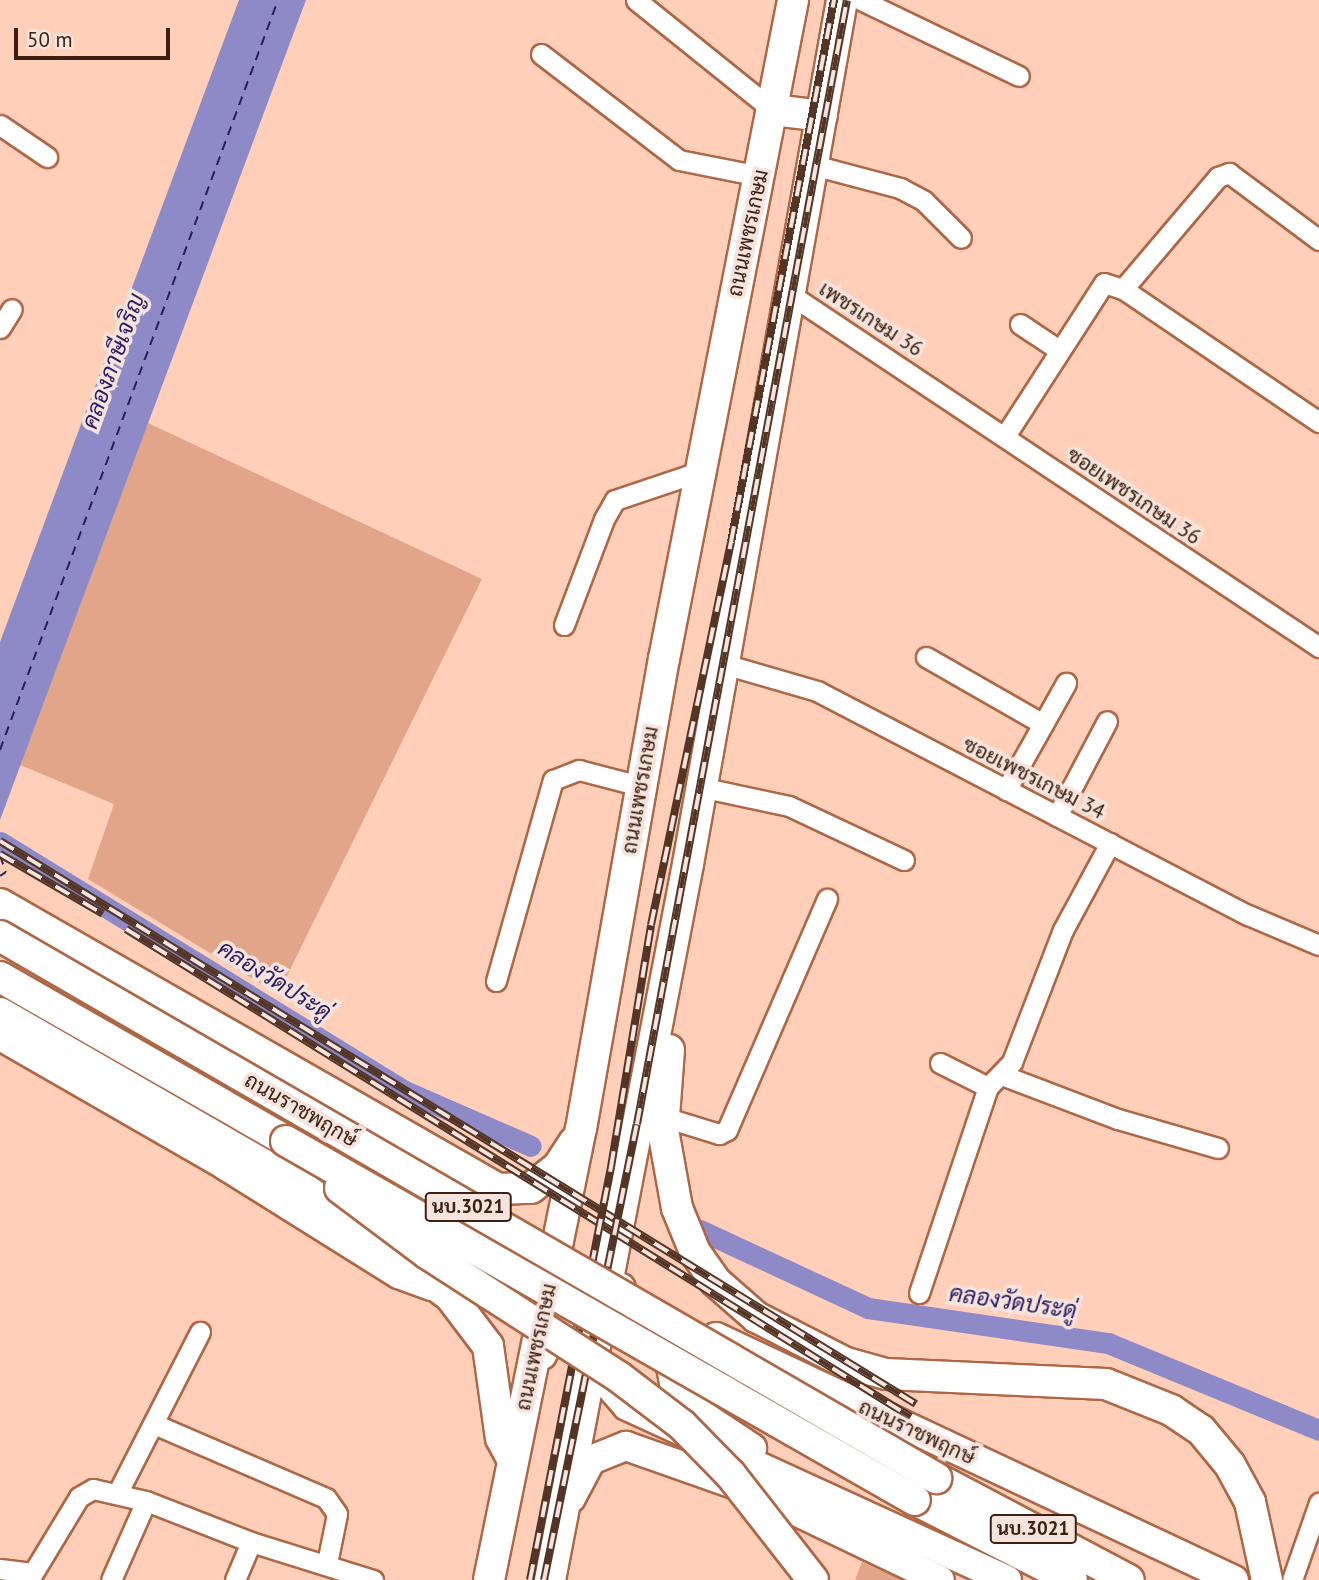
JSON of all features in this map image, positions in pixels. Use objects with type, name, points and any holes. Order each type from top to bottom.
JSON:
[{"type":"main road","name":"ถนนเพชรเกษม","points":[[489,1580],[581,1129],[640,786],[793,0]]},
{"type":"main road","points":[[550,1580],[688,863],[842,0]]},
{"type":"main road","points":[[773,110],[822,117]]},
{"type":"main road","points":[[688,863],[664,1117],[677,1208],[695,1252],[715,1280],[756,1317],[835,1359],[887,1374],[1106,1384],[1143,1396],[1201,1430],[1230,1465],[1250,1502],[1267,1580]]},
{"type":"main road","points":[[0,904],[498,1189],[513,1192],[531,1188],[558,1167],[581,1129]]},
{"type":"main road","name":"ถนนราชพฤกษ์","points":[[0,936],[936,1478],[1129,1580]]},
{"type":"main road","name":"ถนนราชพฤกษ์","points":[[0,977],[915,1500],[1072,1580]]},
{"type":"main road","points":[[0,1013],[304,1188],[448,1294],[488,1346],[500,1438],[512,1459]]},
{"type":"main road","points":[[286,1141],[428,1255],[619,1377],[682,1425],[731,1475],[813,1580]]},
{"type":"main road","points":[[558,1241],[566,1312],[576,1345],[591,1370],[627,1406],[1007,1580]]},
{"type":"main road","points":[[512,1459],[541,1357],[566,1312],[588,1291],[607,1282]]},
{"type":"main road","name":"ถนนราชพฤกษ์","points":[[607,1282],[734,1346],[1234,1580]]},
{"type":"main road","points":[[734,1346],[699,1340],[677,1351],[671,1367],[681,1396],[693,1409],[830,1500]]},
{"type":"main road","points":[[563,1517],[591,1460],[626,1446],[754,1491],[940,1580]]},
{"type":"street","points":[[636,0],[773,110]]},
{"type":"street","points":[[861,0],[1019,76]]},
{"type":"street","points":[[541,54],[679,160],[760,176]]},
{"type":"street","points":[[0,125],[47,157]]},
{"type":"street","points":[[813,165],[900,188],[924,201],[961,238]]},
{"type":"street","points":[[1123,289],[1218,177],[1228,173],[1319,240]]},
{"type":"street","points":[[1004,436],[1101,285],[1123,289],[1319,422]]},
{"type":"street","name":"เพชรเกษม 36","points":[[791,295],[926,382]]},
{"type":"street","points":[[0,328],[12,309]]},
{"type":"street","points":[[1020,324],[1059,350]]},
{"type":"street","name":"ซอยเพชรเกษม 36","points":[[926,382],[1319,647]]},
{"type":"street","points":[[564,625],[615,500],[701,471]]},
{"type":"street","points":[[926,657],[1043,724]]},
{"type":"street","name":"ซอยเพชรเกษม 34","points":[[724,664],[817,691],[1056,816],[1319,946]]},
{"type":"street","points":[[1006,790],[1066,683]]},
{"type":"street","points":[[1056,816],[1107,721]]},
{"type":"street","points":[[496,981],[554,780],[579,770],[640,786]]},
{"type":"street","points":[[700,788],[789,806],[904,860]]},
{"type":"street","points":[[919,1293],[995,1081],[1012,1062],[1063,930],[1110,843]]},
{"type":"street","points":[[664,1117],[719,1134],[727,1130],[827,899]]},
{"type":"street","points":[[0,951],[9,950],[427,1196],[477,1214],[488,1238],[486,1250],[467,1274],[439,1279],[421,1272]]},
{"type":"street","points":[[0,1038],[224,1167],[398,1276],[448,1294]]},
{"type":"street","points":[[940,1063],[1218,1148]]},
{"type":"street","points":[[448,1205],[484,1201],[513,1192]]},
{"type":"street","points":[[118,1492],[200,1332]]},
{"type":"street","points":[[154,1424],[326,1498],[337,1514],[327,1563]]},
{"type":"street","points":[[0,1569],[33,1573],[85,1490],[118,1492],[251,1542],[327,1563],[373,1580]]},
{"type":"street","points":[[111,1580],[146,1501]]},
{"type":"street","points":[[1292,1580],[1315,1530],[1319,1503]]},
{"type":"street","points":[[235,1580],[251,1542]]},
{"type":"shaded area","points":[[148,423],[482,579],[278,994],[88,879],[114,804],[20,765]]},
{"type":"shaded area","points":[[862,1562],[902,1580],[855,1580]]},
{"type":"water","name":"คลองภาษีเจริญ","points":[[239,0],[306,0],[0,820],[0,642]]},
{"type":"waterway","name":"คลองวัดประดู่","points":[[0,842],[405,1091],[531,1146]]},
{"type":"waterway","name":"คลองวัดประดู่","points":[[700,1230],[868,1308],[1108,1343],[1319,1430]]},
{"type":"ferry route","points":[[0,750],[278,0]]},
{"type":"ferry route","points":[[0,856],[6,872],[0,876]]},
{"type":"railway","points":[[530,1580],[611,1167],[651,925],[731,542],[834,0]]},
{"type":"railway","points":[[544,1580],[637,1124],[847,0]]},
{"type":"railway","points":[[0,841],[916,1404]]},
{"type":"railway","points":[[0,854],[103,914]]},
{"type":"railway","points":[[126,929],[911,1417]]}]
